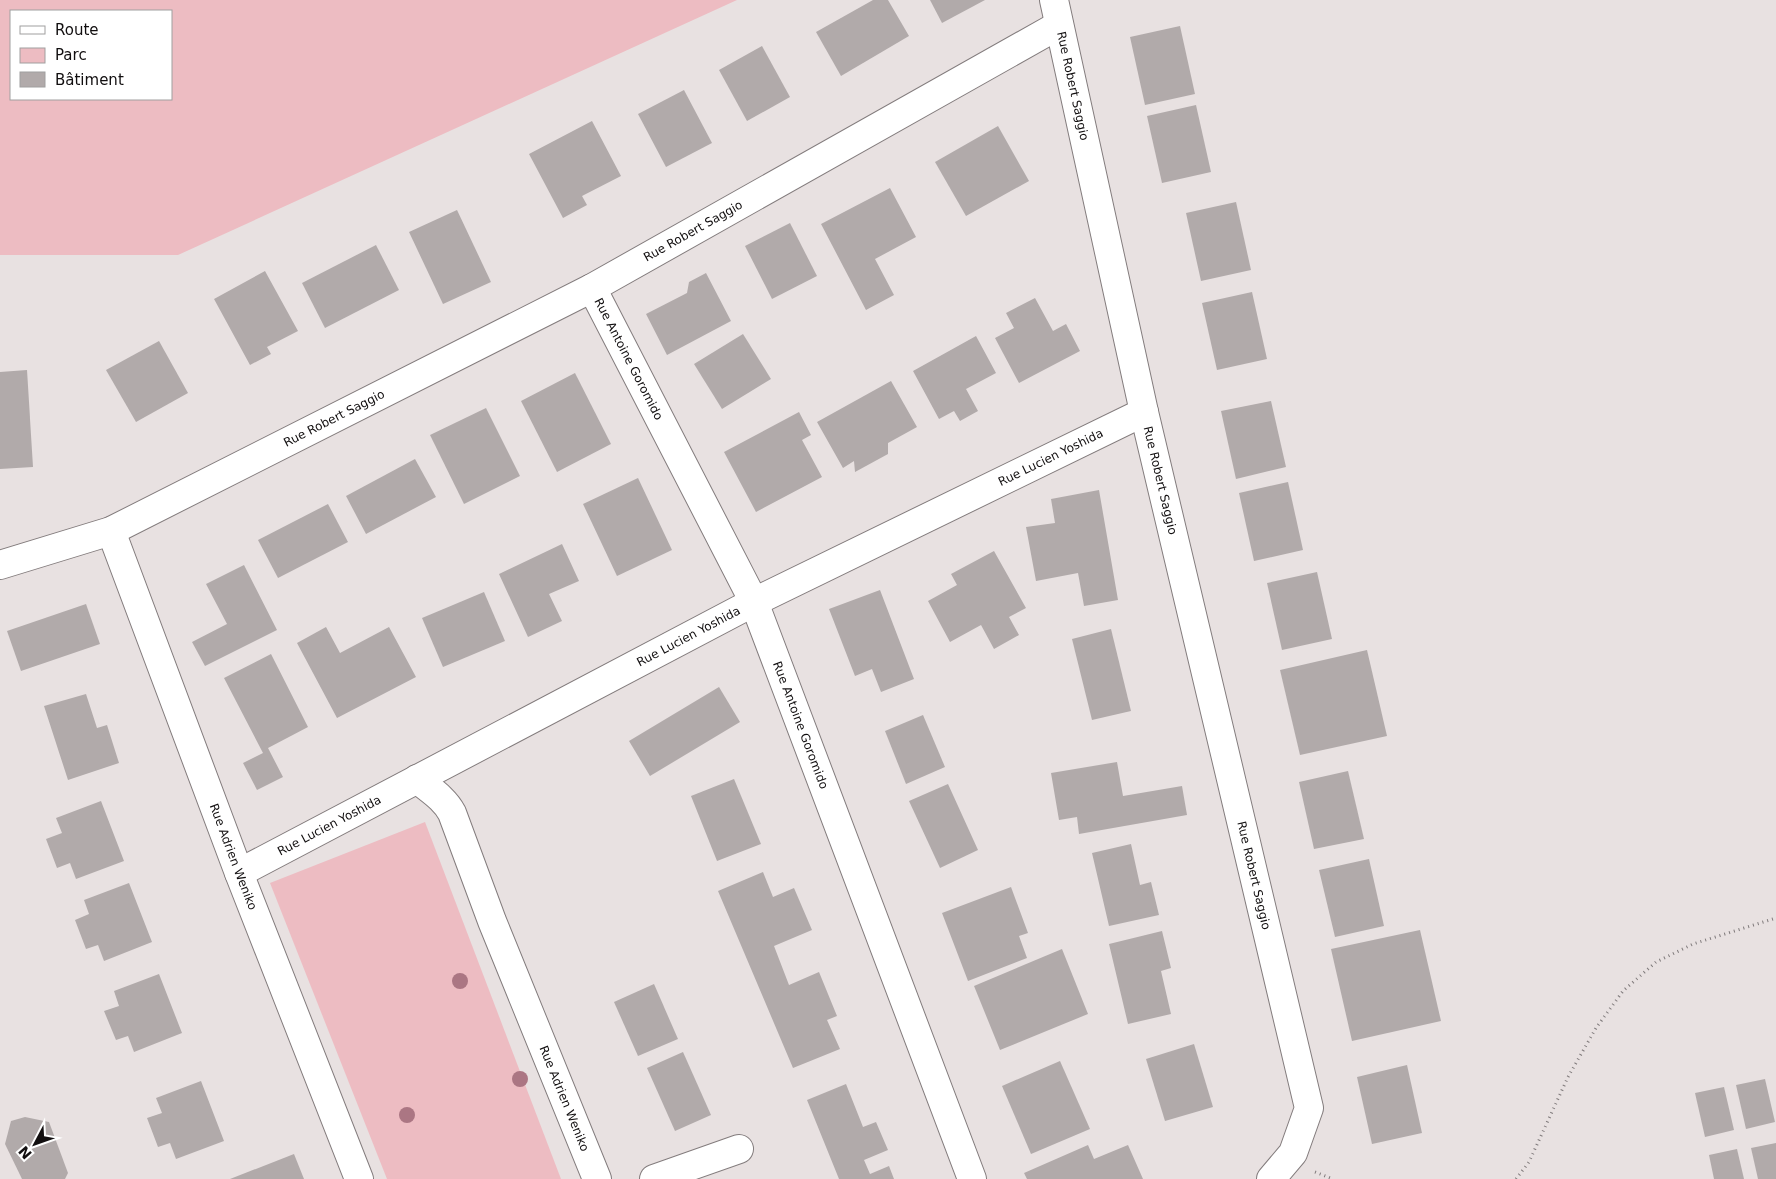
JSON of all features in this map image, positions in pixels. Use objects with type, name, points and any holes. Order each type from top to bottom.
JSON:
[{"type":"street","name":"Rue Robert Saggio","points":[[0,565],[111,531],[592,288],[1057,13],[1144,412],[1309,1108],[1294,1154],[1271,1179]]},
{"type":"street","name":"Rue Antoine Goromido","points":[[592,288],[754,602],[972,1179]]},
{"type":"street","name":"Rue Lucien Yoshida","points":[[239,873],[754,602],[1144,412]]},
{"type":"street","name":"Rue Adrien Weniko","points":[[111,531],[239,873],[359,1179]]},
{"type":"street","name":"Rue Adrien Weniko","points":[[417,779],[440,797],[452,813],[492,921],[597,1179]]},
{"type":"street","points":[[654,1179],[739,1149]]},
{"type":"path","points":[[1516,1179],[1529,1162],[1568,1077],[1596,1028],[1623,991],[1656,962],[1693,944],[1776,918]]},
{"type":"green space","points":[[0,0],[737,0],[178,255],[0,255]]},
{"type":"green space","points":[[425,822],[561,1179],[387,1179],[270,883]]},
{"type":"building","points":[[873,0],[888,0],[909,36],[841,76],[816,32]]},
{"type":"building","points":[[930,0],[985,0],[942,23]]},
{"type":"building","points":[[1180,26],[1195,94],[1145,105],[1130,37]]},
{"type":"building","points":[[762,46],[790,97],[747,121],[719,70]]},
{"type":"building","points":[[684,90],[712,143],[666,167],[638,114]]},
{"type":"building","points":[[1196,105],[1211,172],[1162,183],[1147,116]]},
{"type":"building","points":[[592,121],[621,176],[582,196],[587,205],[563,218],[529,154]]},
{"type":"building","points":[[998,126],[1029,181],[966,216],[935,162]]},
{"type":"building","points":[[890,188],[916,237],[875,259],[894,295],[866,310],[821,224]]},
{"type":"building","points":[[1236,202],[1251,270],[1201,281],[1186,213]]},
{"type":"building","points":[[457,210],[491,282],[443,304],[409,232]]},
{"type":"building","points":[[790,223],[817,276],[772,299],[745,246]]},
{"type":"building","points":[[376,245],[399,290],[325,328],[302,283]]},
{"type":"building","points":[[265,271],[298,331],[267,347],[271,354],[250,365],[214,299]]},
{"type":"building","points":[[706,273],[731,321],[667,355],[646,314],[687,293],[689,282]]},
{"type":"building","points":[[1252,292],[1267,359],[1217,370],[1202,303]]},
{"type":"building","points":[[1035,298],[1053,331],[1066,324],[1080,351],[1019,383],[995,338],[1014,328],[1006,313]]},
{"type":"building","points":[[743,334],[771,379],[722,409],[694,364]]},
{"type":"building","points":[[976,336],[996,373],[966,389],[978,411],[960,421],[954,411],[939,419],[913,371]]},
{"type":"building","points":[[159,341],[188,393],[136,422],[106,370]]},
{"type":"building","points":[[27,370],[33,467],[0,469],[0,372]]},
{"type":"building","points":[[575,373],[611,444],[557,472],[521,401]]},
{"type":"building","points":[[891,381],[917,427],[888,443],[888,454],[855,472],[854,461],[843,468],[817,422]]},
{"type":"building","points":[[1271,401],[1286,467],[1236,479],[1221,411]]},
{"type":"building","points":[[486,408],[520,476],[464,504],[430,435]]},
{"type":"building","points":[[799,412],[811,435],[802,440],[822,477],[756,512],[724,452]]},
{"type":"building","points":[[415,459],[436,497],[366,534],[346,496]]},
{"type":"building","points":[[638,478],[672,550],[617,576],[583,504]]},
{"type":"building","points":[[1288,482],[1303,550],[1254,561],[1239,493]]},
{"type":"building","points":[[1099,490],[1118,600],[1084,606],[1078,573],[1036,581],[1026,527],[1055,523],[1051,499]]},
{"type":"building","points":[[328,504],[348,542],[278,578],[258,540]]},
{"type":"building","points":[[562,544],[579,581],[549,594],[562,621],[528,637],[499,574]]},
{"type":"building","points":[[994,551],[1026,608],[1009,617],[1019,635],[994,649],[981,625],[950,642],[928,601],[957,585],[951,574]]},
{"type":"building","points":[[244,565],[277,630],[205,666],[192,642],[227,624],[206,584]]},
{"type":"building","points":[[1317,572],[1332,639],[1282,650],[1267,583]]},
{"type":"building","points":[[880,590],[914,679],[881,692],[872,669],[855,676],[829,609]]},
{"type":"building","points":[[484,592],[505,641],[443,667],[422,618]]},
{"type":"building","points":[[86,604],[100,644],[21,671],[7,631]]},
{"type":"building","points":[[326,627],[340,653],[389,627],[416,677],[337,718],[297,643]]},
{"type":"building","points":[[1111,629],[1131,711],[1092,720],[1072,639]]},
{"type":"building","points":[[1367,650],[1387,736],[1300,755],[1280,670]]},
{"type":"building","points":[[271,654],[308,727],[268,748],[283,777],[257,790],[243,763],[263,753],[224,678]]},
{"type":"building","points":[[719,687],[740,722],[650,776],[629,741]]},
{"type":"building","points":[[86,694],[97,728],[107,725],[119,763],[68,780],[44,706]]},
{"type":"building","points":[[923,715],[945,767],[906,784],[885,731]]},
{"type":"building","points":[[1117,762],[1123,796],[1182,786],[1187,815],[1079,834],[1077,817],[1059,820],[1051,773]]},
{"type":"building","points":[[1348,771],[1364,839],[1314,849],[1299,782]]},
{"type":"building","points":[[734,779],[761,844],[717,861],[691,796]]},
{"type":"building","points":[[948,784],[978,850],[940,868],[909,801]]},
{"type":"building","points":[[101,801],[124,861],[76,879],[70,863],[57,868],[46,839],[62,833],[56,818]]},
{"type":"building","points":[[1131,844],[1140,885],[1151,882],[1159,915],[1109,926],[1092,853]]},
{"type":"building","points":[[1369,859],[1384,926],[1335,937],[1319,870]]},
{"type":"building","points":[[763,872],[773,897],[794,888],[812,930],[774,946],[789,985],[819,972],[837,1016],[827,1020],[840,1049],[793,1068],[718,891]]},
{"type":"building","points":[[129,883],[152,942],[104,961],[98,945],[86,949],[75,920],[89,914],[84,900]]},
{"type":"building","points":[[1011,887],[1028,933],[1019,936],[1027,958],[968,981],[942,913]]},
{"type":"building","points":[[1420,930],[1441,1021],[1352,1041],[1331,949]]},
{"type":"building","points":[[1162,931],[1171,968],[1161,971],[1171,1014],[1128,1024],[1109,944]]},
{"type":"building","points":[[1062,949],[1088,1014],[1000,1050],[974,986]]},
{"type":"building","points":[[159,974],[182,1033],[134,1052],[128,1036],[116,1040],[104,1011],[119,1006],[114,991]]},
{"type":"building","points":[[654,984],[678,1039],[638,1056],[614,1002]]},
{"type":"building","points":[[1194,1044],[1213,1107],[1165,1121],[1146,1059]]},
{"type":"building","points":[[683,1052],[711,1115],[675,1131],[647,1068]]},
{"type":"building","points":[[1060,1061],[1090,1129],[1031,1154],[1002,1086]]},
{"type":"building","points":[[1407,1065],[1422,1133],[1372,1144],[1357,1077]]},
{"type":"building","points":[[1765,1079],[1775,1122],[1746,1129],[1736,1085]]},
{"type":"building","points":[[201,1081],[224,1141],[176,1159],[170,1143],[158,1147],[147,1118],[162,1113],[156,1098]]},
{"type":"building","points":[[846,1084],[863,1127],[876,1122],[888,1150],[864,1160],[870,1174],[889,1166],[894,1179],[839,1179],[807,1100]]},
{"type":"building","points":[[1724,1087],[1734,1130],[1705,1137],[1695,1093]]},
{"type":"building","points":[[25,1117],[49,1122],[68,1173],[65,1179],[22,1179],[5,1144],[11,1121]]},
{"type":"building","points":[[1776,1143],[1776,1179],[1758,1179],[1751,1148]]},
{"type":"building","points":[[1088,1145],[1094,1159],[1128,1145],[1143,1179],[1027,1179],[1024,1173]]},
{"type":"building","points":[[1737,1149],[1744,1179],[1714,1179],[1709,1155]]},
{"type":"building","points":[[294,1154],[304,1179],[230,1179]]}]
